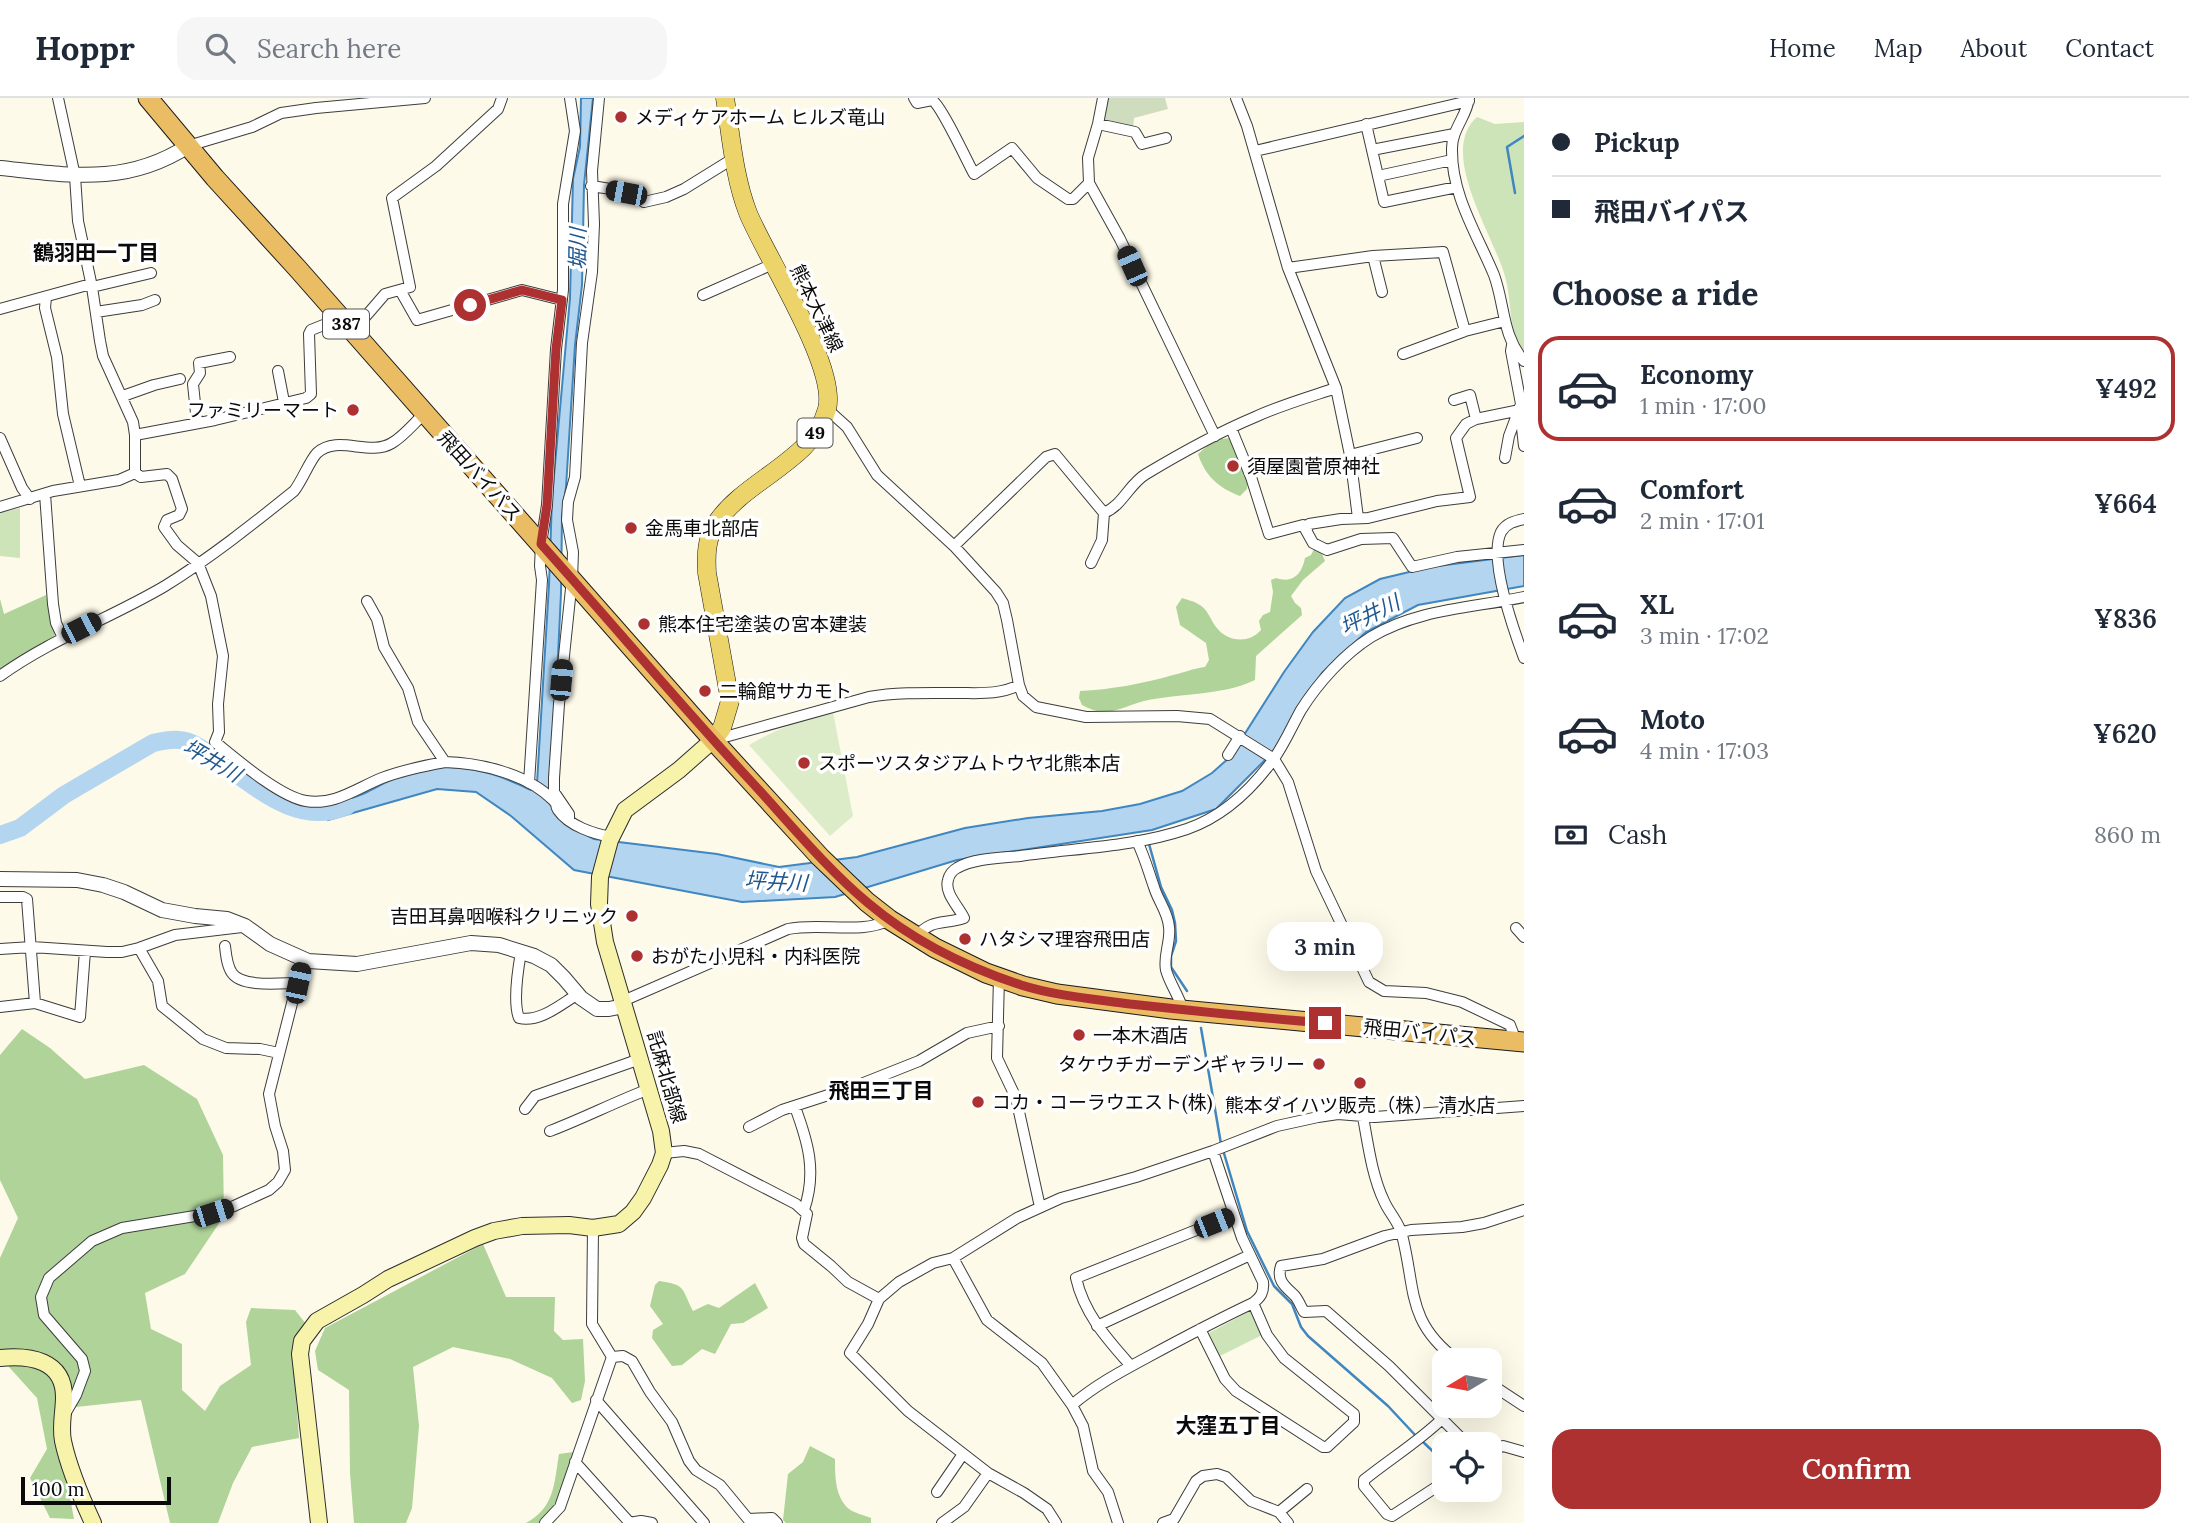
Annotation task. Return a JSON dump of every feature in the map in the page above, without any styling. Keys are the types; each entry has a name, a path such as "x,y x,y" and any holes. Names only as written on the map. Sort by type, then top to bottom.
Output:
{"highway":[{"name":"飛田バイパス","path":"148,98 713,740 823,860 890,920 934,948 999,977 1057,994 1183,1010 1520,1042"}],"main road":[{"name":"熊本大津線","path":"725,98 734,158 749,214 824,368 827,380 827,409"},
{"name":"49","path":"713,740 722,728 730,701 707,573 706,554 709,539 717,522 734,504 809,441 827,409"},
{"name":"託麻北部線","path":"319,1523 300,1354 302,1341 317,1321 388,1279 494,1231 538,1225 613,1226 626,1219 643,1198 664,1153 649,1089 605,942 600,916 600,877 611,839 625,810 679,770 713,740"},
{"path":"0,1358 17,1357 41,1361 60,1377 64,1395 61,1423 64,1446 73,1476 93,1523"}],"street":[{"path":"58,98 75,176 78,221 103,356 133,422 135,473"},
{"path":"0,168 75,176 122,172 151,166 188,146 252,127 281,113 425,98"},
{"path":"135,435 306,398 311,394 311,330 347,325 385,294 410,287 391,198 436,166 498,109 502,98"},
{"path":"531,784 542,580 540,566 562,300 563,204 575,131 570,98"},
{"path":"569,820 569,814 554,792 554,778 573,552 567,520 568,502 575,477 582,343 592,272 594,223 591,186 599,98"},
{"path":"914,98 917,103 932,100 939,104 948,127 974,174 1012,148 1037,178 1068,198 1073,199 1089,183"},
{"path":"1103,98 1088,158 1089,183 1120,239 1215,436"},
{"path":"1236,98 1255,151 1288,268 1336,387 1350,455 1358,518"},
{"path":"1255,151 1469,99"},
{"path":"1469,99 1454,134 1452,160 1457,187 1461,205 1494,276 1512,345 1524,361"},
{"path":"1098,124 1134,131 1142,145 1166,138"},
{"path":"1366,124 1384,202 1457,187"},
{"path":"1372,150 1454,134"},
{"path":"591,186 626,193 639,197 644,202 684,189 734,158"},
{"path":"1378,176 1452,160"},
{"path":"1288,268 1373,256 1443,252 1465,331"},
{"path":"1373,256 1382,292"},
{"path":"702,295 773,264"},
{"path":"0,309 91,285 151,273"},
{"path":"400,290 417,320 522,290 562,300"},
{"path":"46,297 45,309 57,357 63,414 80,486"},
{"path":"96,312 142,305 155,300"},
{"path":"1403,354 1465,331 1504,321"},
{"path":"1512,345 1524,446"},
{"path":"197,423 193,384 200,373 199,363 230,357"},
{"path":"278,371 284,402"},
{"path":"123,396 180,379"},
{"path":"1104,513 1120,503 1144,475 1215,436 1256,416 1336,387"},
{"path":"1454,400 1470,395 1476,419"},
{"path":"827,409 848,426 877,475 954,546 996,592 1003,603 1011,635 1018,685 1023,696 1036,707 1086,717 1177,716 1210,719 1271,757 1288,782 1316,872 1369,982 1384,991 1426,993 1462,1002 1510,1025 1520,1042"},
{"path":"1307,529 1309,524 1380,516 1437,501 1470,497 1456,438 1466,424 1476,419 1520,410"},
{"path":"1505,458 1512,424 1520,410"},
{"path":"0,676 64,638 163,587 198,563 294,491 316,454 326,448 342,445 371,447 392,443 424,414"},
{"path":"1231,428 1251,477 1269,534 1303,525 1313,543 1327,550 1362,539 1393,538 1412,567 1457,557 1499,558 1524,550"},
{"path":"0,438 22,488 30,499"},
{"path":"1350,455 1417,438"},
{"path":"954,546 1049,454 1055,454 1104,513 1102,540 1091,563"},
{"path":"0,507 80,486 119,480 135,473"},
{"path":"135,473 141,477 167,474 172,479 182,509 179,515 167,520 164,527 177,545 198,563 211,596 223,656 218,704 219,732 215,742 275,787 305,801 332,800 404,771 445,762 463,762 509,774 531,784 553,800 559,811 569,820 593,834 611,839"},
{"path":"45,494 53,604 56,624 64,638"},
{"path":"1524,519 1512,521 1502,531 1499,558 1505,597 1524,658"},
{"path":"916,937 924,927 931,924 964,918 947,886 951,873 957,868 991,859 1137,841 1199,825 1217,815 1239,798 1271,757 1304,706 1331,673 1370,638 1398,623 1425,615 1505,597 1524,597"},
{"path":"367,601 377,619 384,647 408,688 418,722 445,762"},
{"path":"713,740 869,697 887,694 985,693 1006,691 1018,685"},
{"path":"1228,755 1242,738"},
{"path":"1137,841 1147,861 1156,894 1168,917 1169,937 1165,961 1167,974 1180,996 1183,1010"},
{"path":"0,879 77,880 124,892 162,910 227,919 245,926 270,944 303,960 357,964 471,943 499,946 551,965 578,994 597,1009 609,1009 623,1004 788,929 816,926 869,927 890,920"},
{"path":"0,897 27,899 35,1003"},
{"path":"0,949 32,947 115,952 139,948 175,935 245,926"},
{"path":"225,946 232,973 238,979 249,982 298,983"},
{"path":"139,948 153,970 163,1006 203,1039 226,1048 260,1049 279,1053"},
{"path":"0,1007 35,1003 80,1017 85,951"},
{"path":"521,953 517,982 519,1018 529,1019 542,1015 578,994"},
{"path":"61,1423 85,1371 82,1359 44,1315 41,1297 49,1278 92,1241 122,1228 213,1213 258,1196 278,1182 285,1170 269,1094 303,960"},
{"path":"999,977 997,1058 1016,1098 1040,1207"},
{"path":"749,1126 782,1110 877,1079 919,1061 967,1033 999,1026"},
{"path":"525,1109 535,1096 640,1059"},
{"path":"550,1131 649,1089"},
{"path":"1056,1523 1047,1509 988,1473 908,1411 850,1353 868,1324 879,1299 915,1272 933,1263 953,1258 993,1232 1061,1198 1213,1152 1251,1135 1300,1120 1338,1114 1363,1117 1524,1106"},
{"path":"795,1107 811,1156 808,1200 804,1210"},
{"path":"1363,1117 1384,1202 1402,1233 1422,1322 1429,1334 1444,1348"},
{"path":"664,1153 684,1151 699,1154 796,1204 807,1214 802,1238 804,1244 848,1282 879,1299"},
{"path":"1213,1152 1250,1255 1271,1280 1297,1298 1304,1312 1326,1311 1389,1366 1455,1432"},
{"path":"1072,1405 1131,1366 1254,1303 1281,1266 1323,1259 1385,1236 1420,1229 1484,1223 1524,1210"},
{"path":"1131,1366 1097,1326 1080,1294 1076,1278 1234,1215"},
{"path":"593,1227 592,1324 612,1357"},
{"path":"1097,1326 1250,1255"},
{"path":"953,1258 987,1320 1042,1363 1072,1405 1083,1426 1093,1471 1108,1492 1118,1523"},
{"path":"1200,1329 1225,1379 1236,1391 1327,1447 1354,1422 1354,1413 1284,1358 1267,1335 1254,1303"},
{"path":"612,1357 623,1356 632,1361 672,1422 689,1461 696,1470 720,1485 748,1519 772,1518 777,1523"},
{"path":"545,1523 560,1507 612,1357"},
{"path":"1502,1392 1524,1406"},
{"path":"596,1400 704,1523"},
{"path":"1432,1490 1392,1516 1387,1514 1364,1486 1364,1480 1443,1419"},
{"path":"1502,1446 1524,1452"},
{"path":"937,1492 963,1454"},
{"path":"575,1462 630,1523 652,1523"},
{"path":"942,1523 964,1507 988,1473"},
{"path":"1171,1522 1196,1481 1203,1476 1217,1474 1226,1477 1251,1501 1279,1512 1288,1523"},
{"path":"1279,1512 1307,1489"}],"green space":[{"path":"1107,98 1165,98 1168,109 1134,118 1133,127 1112,125 1103,119"},
{"path":"1477,117 1495,124 1524,122 1524,353 1515,336 1506,280 1466,174 1463,152 1466,133"},
{"path":"1230,438 1248,477 1247,489 1240,496 1214,480 1198,454 1214,440"},
{"path":"20,508 20,558 0,556 0,513"},
{"path":"1314,549 1322,554 1325,561 1303,580 1291,596 1301,608 1302,615 1256,656 1255,680 1229,689 1158,698 1108,712 1082,705 1080,691 1139,683 1205,667 1209,660 1206,643 1180,625 1176,607 1182,598 1195,602 1207,611 1216,627 1226,636 1244,639 1256,635 1261,630 1259,621 1263,615 1270,612 1273,592 1271,580 1288,580 1296,576 1305,558 1311,555"},
{"path":"46,595 55,637 0,670 0,599 4,614"},
{"name":"スポーツスタジアムトウヤ北熊本店","path":"833,712 853,816 830,836 749,745 790,725"},
{"path":"22,1029 50,1048 85,1079 144,1065 197,1099 223,1155 224,1216 185,1274 145,1293 151,1329 182,1344 182,1390 205,1411 220,1386 251,1365 246,1322 251,1308 295,1310 306,1324 293,1356 299,1438 252,1447 233,1483 218,1523 170,1523 141,1400 76,1407 56,1423 74,1519 50,1518 30,1478 47,1449 37,1398 0,1357 0,1258 18,1218 0,1180 0,1055"},
{"path":"483,1244 506,1297 555,1297 554,1331 563,1340 583,1339 585,1381 581,1400 572,1403 552,1378 510,1359 453,1347 413,1367 419,1426 412,1508 406,1523 354,1523 350,1473 349,1390 318,1370 315,1351 325,1328"},
{"path":"659,1281 679,1286 693,1311 708,1304 719,1308 755,1283 768,1308 743,1323 731,1324 715,1354 702,1349 682,1365 672,1366 652,1338 653,1330 663,1324 650,1306 655,1285"},
{"path":"1250,1311 1262,1335 1220,1356 1209,1333"},
{"path":"810,1446 835,1459 841,1499 851,1510 871,1518 871,1523 786,1523 783,1520 788,1474 803,1462"},
{"path":"573,1452 558,1498 543,1523 526,1523 543,1510 552,1494 559,1454"}],"water":[{"name":"堀川","path":"581,98 593,98 584,185 582,285 562,517 551,804 588,836 594,839 717,854 779,867 857,857 965,828 1140,804 1182,791 1212,773 1230,757 1284,672 1313,632 1345,598 1380,579 1430,567 1524,555 1524,586 1418,605 1366,632 1322,673 1273,752 1216,809 1152,830 957,860 835,897 742,902 574,870 511,816 476,792 437,789 328,820 321,807 362,794 405,774 427,769 473,769 502,777 531,790 537,783 552,498 570,298 573,179 580,147"}],"waterway":[{"path":"1515,193 1507,147 1524,136"},
{"name":"坪井川","path":"0,835 20,828 64,795 153,743 169,740 194,744 262,792 294,808 311,812 347,806"},
{"path":"1149,844 1175,923 1176,941 1171,967 1187,991"},
{"path":"1201,1028 1221,1144"},
{"path":"1223,1150 1247,1231 1274,1286 1292,1304 1301,1327 1388,1406 1416,1436"},
{"path":"1421,1440 1432,1451"}],"place":[{"name":"メディケアホーム ヒルズ竜山","path":"621,117"},
{"name":"ファミリーマート","path":"353,410"},
{"name":"須屋園菅原神社","path":"1233,466"},
{"name":"金馬車北部店","path":"631,528"},
{"name":"熊本住宅塗装の宮本建装","path":"644,624"},
{"name":"二輪館サカモト","path":"705,691"},
{"name":"スポーツスタジアムトウヤ北熊本店","path":"804,763"},
{"name":"吉田耳鼻咽喉科クリニック","path":"632,916"},
{"name":"ハタシマ理容飛田店","path":"965,939"},
{"name":"おがた小児科・内科医院","path":"637,956"},
{"name":"一本木酒店","path":"1079,1035"},
{"name":"タケウチガーデンギャラリー","path":"1319,1064"},
{"name":"熊本ダイハツ販売（株） 清水店","path":"1360,1083"},
{"name":"コカ・コーラウエスト(株)","path":"978,1102"}],"district":[{"name":"鶴羽田一丁目","path":"96,253"},
{"name":"飛田三丁目","path":"881,1091"},
{"name":"大窪五丁目","path":"1228,1426"}],"route":[{"path":"470,305 522,290 562,300 556,349 547,505 541,544 713,740 820,857 867,902 934,948 1023,986 1057,994 1171,1009 1325,1023"}]}
